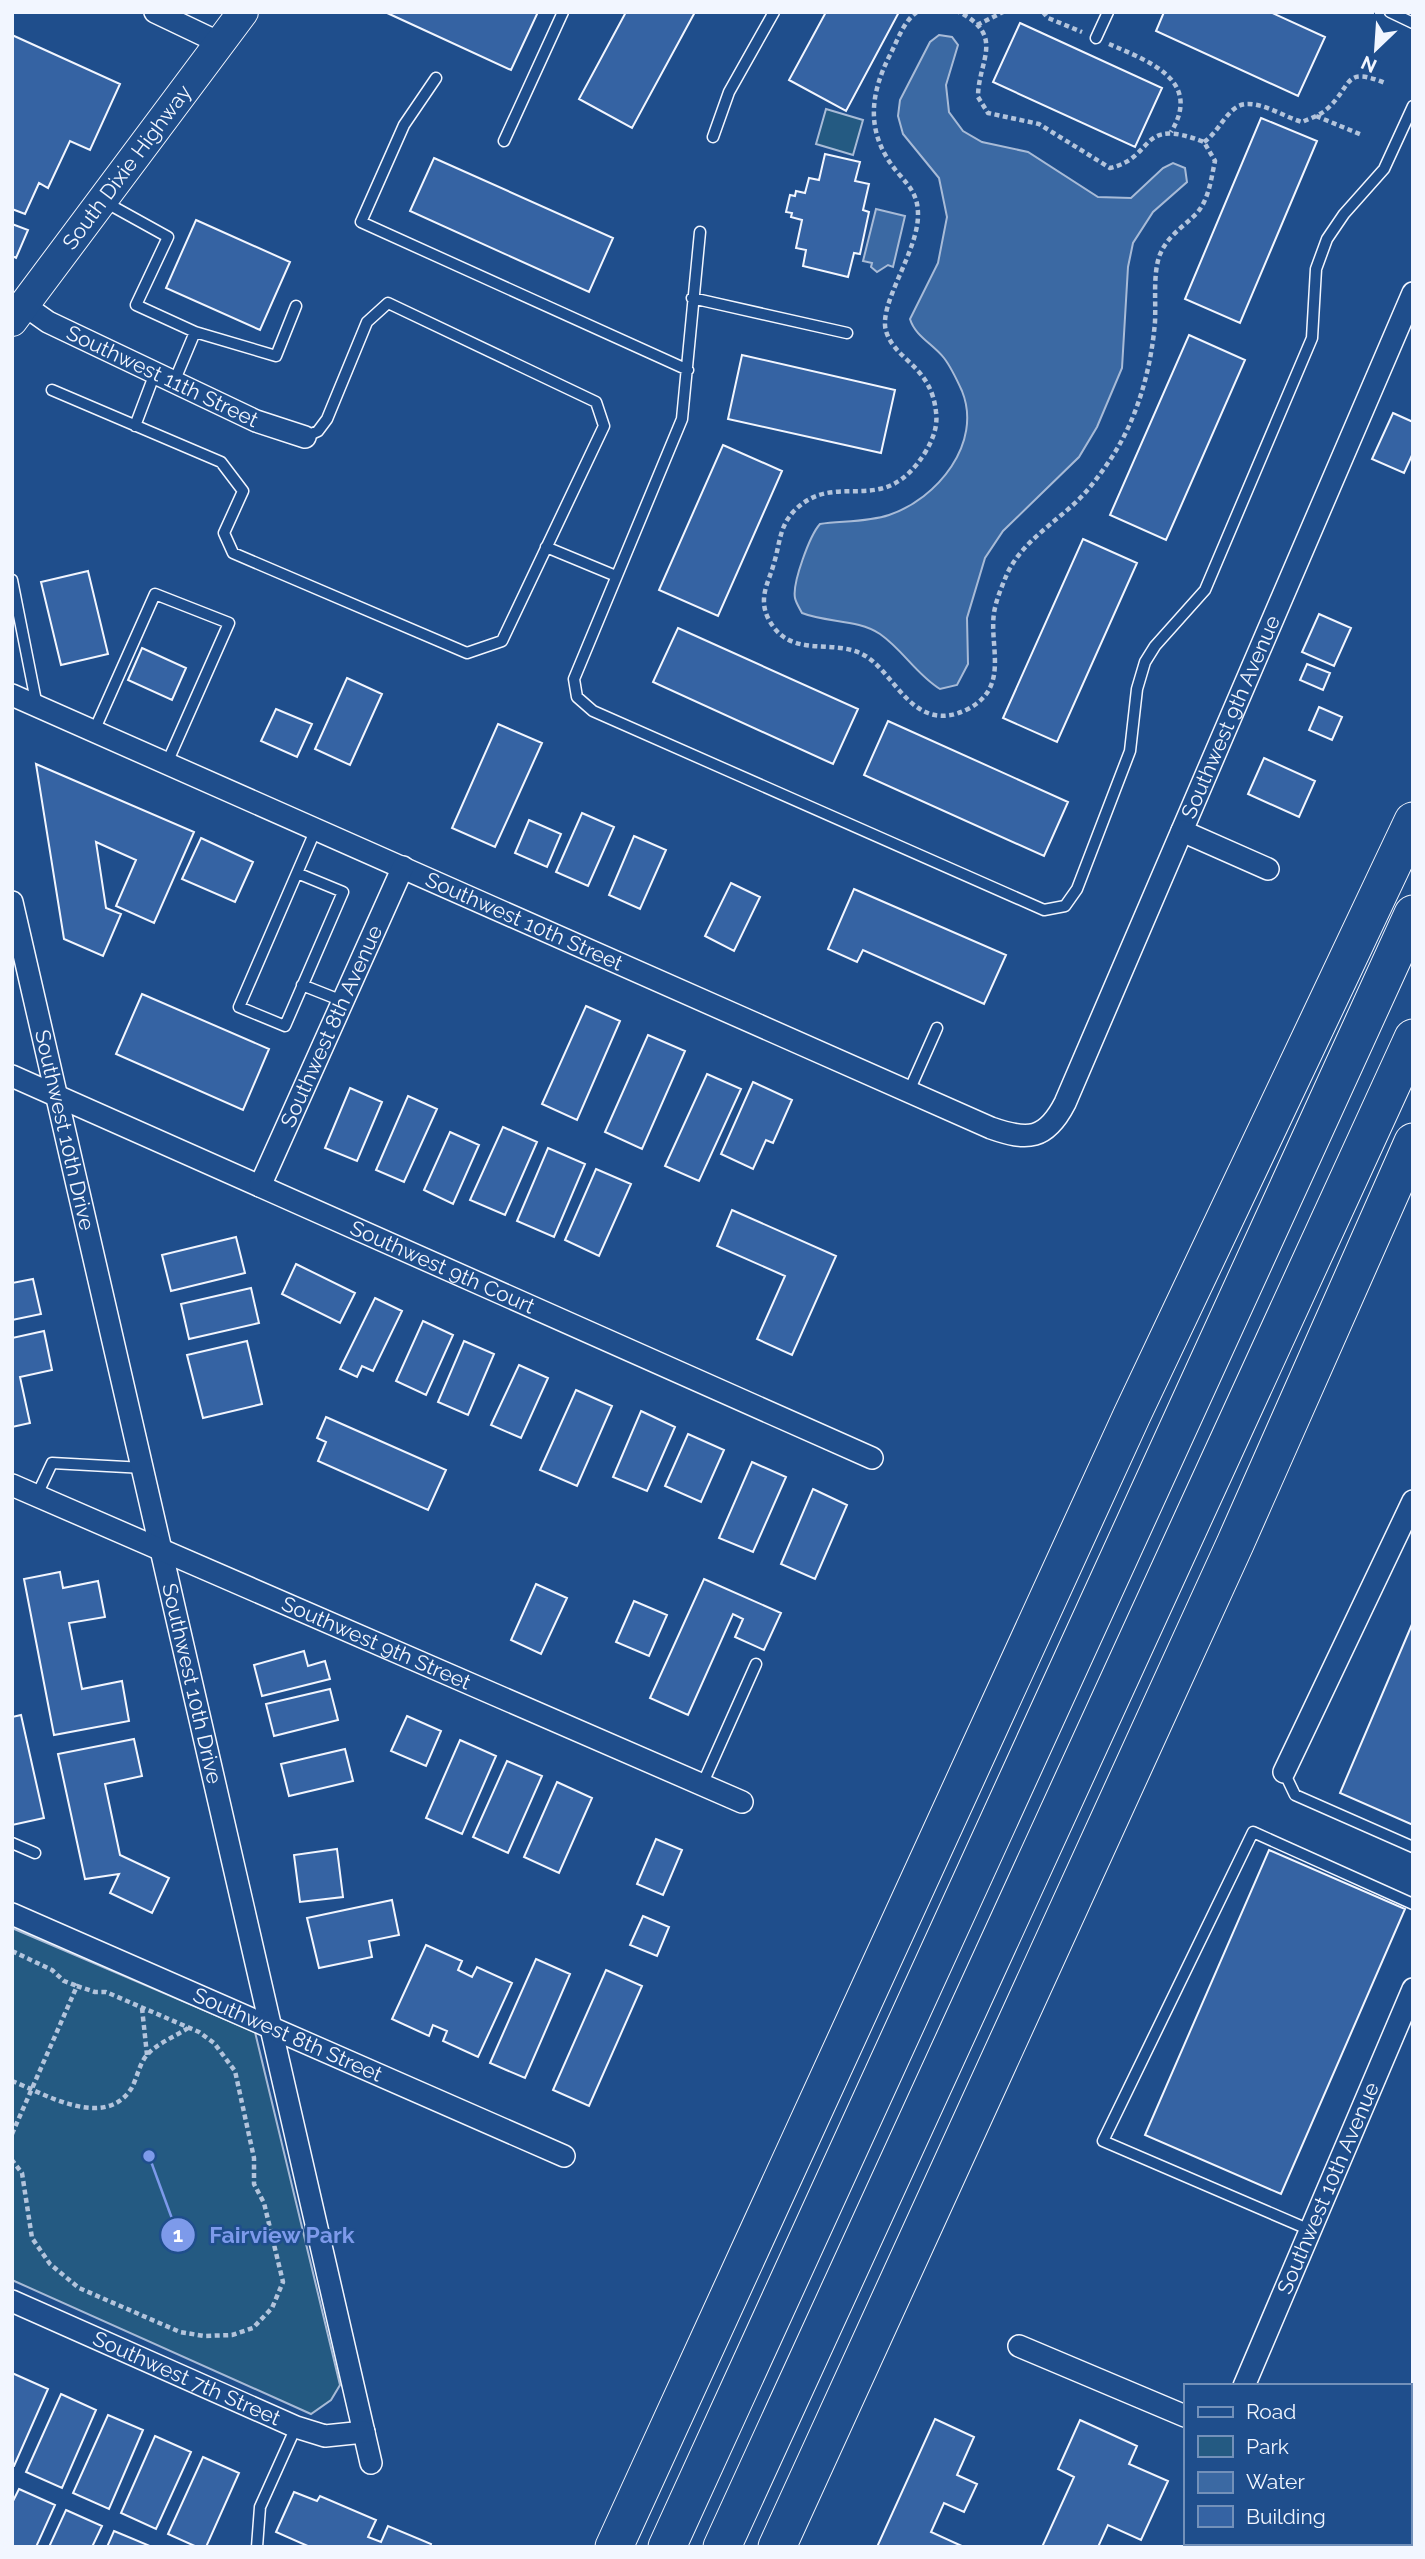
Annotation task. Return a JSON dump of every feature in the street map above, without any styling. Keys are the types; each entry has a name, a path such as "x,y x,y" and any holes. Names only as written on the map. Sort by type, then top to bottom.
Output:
{"highway":[{"path":"614,2547 1132,1415 1413,821"},
{"path":"667,2547 1413,915"},
{"path":"723,2547 1413,1038"},
{"path":"777,2547 1223,1570 1413,1142"},
{"path":"750,2364 834,2064"}],"main road":[{"name":"South Dixie Highway","path":"18,313 243,12"}],"street":[{"path":"155,12 220,43"},
{"name":"Southwest 9th Avenue","path":"1041,1134 1054,1123 1065,1103 1413,293"},
{"name":"Southwest 11th Street","path":"18,313 48,322 279,430 305,437"},
{"name":"Southwest 10th Street","path":"12,695 1002,1132 1021,1136 1041,1134"},
{"path":"1182,831 1268,869"},
{"name":"Southwest 8th Avenue","path":"261,1186 403,867"},
{"name":"Southwest 10th Drive","path":"12,902 371,2463"},
{"name":"Southwest 9th Court","path":"12,1076 872,1458"},
{"name":"Southwest 9th Street","path":"12,1485 742,1802"},
{"path":"1284,1772 1413,1501"},
{"name":"Southwest 8th Street","path":"12,1914 564,2155"},
{"name":"Southwest 10th Avenue","path":"1245,2384 1413,1989"},
{"name":"Southwest 7th Street","path":"12,2301 296,2427 325,2435 364,2432"},
{"path":"1019,2346 1184,2416"}],"lane":[{"path":"504,141 563,12"},
{"path":"713,137 729,92 774,12"},
{"path":"1096,38 1108,12"},
{"path":"1390,12 1413,23"},
{"path":"436,78 404,125 361,222 688,369"},
{"path":"700,232 682,419 574,679 577,697 593,711 1044,910 1065,906 1077,889 1130,751 1137,689 1145,662 1155,646 1205,590 1312,338 1316,269 1326,239 1384,169 1413,106"},
{"path":"102,201 168,237 136,305 195,332 276,356 296,306"},
{"path":"692,299 847,333"},
{"path":"52,390 222,462 243,491 224,533 233,553 467,653 502,641 604,426 596,402 388,303 367,321 327,419 318,431 305,437"},
{"path":"135,426 195,332"},
{"path":"547,547 615,576"},
{"path":"12,580 37,706"},
{"path":"94,731 155,594 229,623 167,763"},
{"path":"298,873 342,892 285,1026 239,1007 316,829"},
{"path":"302,985 345,1002"},
{"path":"909,1091 937,1028"},
{"path":"37,1496 52,1463 144,1468"},
{"path":"702,1785 756,1664"},
{"path":"1284,1772 1295,1795 1413,1847"},
{"path":"1310,2230 1103,2141 1253,1832 1413,1904"},
{"path":"12,1843 35,1853"},
{"path":"257,2547 260,2507 296,2427"}],"path":[{"path":"917,12 910,17 886,62 874,93 871,116 882,150 911,187 917,200 918,218 911,254 885,314 886,331 895,346 923,373 929,387 937,421 932,441 911,475 892,485 875,492 840,490 822,494 794,511 783,527 775,562 763,590 766,614 791,642 864,655 922,710 952,714 967,709 980,700 998,666 994,615 1014,560 1090,488 1125,435 1147,377 1160,255 1171,235 1198,212 1208,195 1214,161 1204,142 1171,132 1155,136 1132,159 1110,168 1039,124 988,113 978,97 979,78 988,55 984,34 977,25 959,12"},
{"path":"977,25 1003,12"},
{"path":"1042,12 1048,18 1151,64 1172,79 1180,92 1182,105 1171,132"},
{"path":"1204,142 1217,133 1234,108 1250,103 1302,122 1328,108 1348,79 1359,75 1385,83"},
{"path":"1316,116 1362,135"},
{"path":"12,1951 52,1970 64,1981 95,1992 106,1992 189,2028 214,2043 234,2071 254,2158 254,2184 264,2203 282,2282 272,2308 253,2328 232,2335 180,2332 79,2288 50,2264 32,2238 22,2173 12,2160"},
{"path":"12,2134 77,1986"},
{"path":"12,2081 70,2104 91,2108 115,2105 130,2091 147,2055 142,2007"},
{"path":"147,2055 189,2028"}],"green space":[{"path":"826,109 863,120 853,155 816,144"},
{"path":"12,1928 255,2032 340,2385 331,2400 311,2414 12,2280"}],"water":[{"path":"939,35 952,37 958,45 946,85 949,112 963,131 982,142 1028,152 1098,197 1131,198 1163,168 1173,163 1185,168 1187,182 1153,212 1133,243 1128,267 1122,368 1097,427 1079,457 1003,531 985,558 967,618 968,664 957,685 940,689 888,640 871,629 802,613 795,591 811,538 820,524 872,519 907,507 924,496 951,467 961,449 966,430 967,411 956,378 944,358 920,335 910,319 938,263 947,217 939,178 903,134 898,116 900,100 930,42"},
{"path":"876,209 905,216 893,267 888,265 877,272 871,267 872,263 863,261"}],"building":[{"path":"385,12 538,12 511,70"},
{"path":"626,12 695,12 632,128 579,99"},
{"path":"826,12 899,12 846,111 789,80"},
{"path":"1164,12 1270,12 1325,37 1298,96 1156,31"},
{"path":"1020,23 1162,88 1135,147 993,82"},
{"path":"12,35 120,84 90,150 70,141 48,188 39,183 25,214 12,209"},
{"path":"1261,118 1317,141 1240,323 1185,299"},
{"path":"825,154 860,162 855,181 869,184 863,210 869,212 860,254 854,253 848,277 803,266 806,250 796,248 802,220 791,217 792,213 786,212 790,195 795,196 796,191 805,193 809,178 819,180"},
{"path":"434,158 613,238 589,292 410,211"},
{"path":"196,220 290,262 260,330 166,288"},
{"path":"12,224 28,230 16,258 12,256"},
{"path":"1189,335 1245,360 1166,540 1110,515"},
{"path":"742,355 895,390 881,453 728,419"},
{"path":"1393,413 1413,422 1413,453 1404,473 1372,459"},
{"path":"723,445 782,471 718,616 659,590"},
{"path":"1083,539 1137,563 1057,742 1003,718"},
{"path":"88,571 108,654 61,665 41,582"},
{"path":"1319,614 1351,628 1334,666 1302,652"},
{"path":"678,628 858,709 833,764 653,682"},
{"path":"142,648 186,668 172,700 128,680"},
{"path":"1307,664 1330,673 1323,690 1300,680"},
{"path":"347,678 382,694 350,765 315,749"},
{"path":"1319,707 1342,717 1332,740 1309,730"},
{"path":"276,709 312,724 297,757 261,741"},
{"path":"888,721 1068,802 1044,856 864,775"},
{"path":"498,724 542,743 495,847 452,828"},
{"path":"1264,758 1315,781 1299,817 1248,794"},
{"path":"36,764 194,832 154,923 116,906 136,860 96,842 106,908 121,914 103,956 64,939"},
{"path":"582,813 614,827 588,886 556,872"},
{"path":"529,820 561,834 547,867 515,853"},
{"path":"634,836 666,850 640,909 609,895"},
{"path":"201,838 253,862 235,902 182,879"},
{"path":"731,883 760,897 734,951 705,936"},
{"path":"854,889 1006,955 984,1004 863,950 857,962 828,949"},
{"path":"142,994 269,1049 243,1110 116,1054"},
{"path":"586,1006 620,1021 577,1120 542,1104"},
{"path":"648,1035 685,1051 642,1149 605,1132"},
{"path":"707,1074 741,1089 699,1181 665,1166"},
{"path":"753,1082 792,1100 773,1143 766,1140 753,1169 721,1154"},
{"path":"350,1088 382,1102 357,1161 325,1148"},
{"path":"408,1096 437,1109 404,1182 376,1170"},
{"path":"503,1127 537,1142 505,1215 470,1200"},
{"path":"450,1132 479,1145 453,1204 424,1190"},
{"path":"548,1148 585,1164 554,1237 517,1221"},
{"path":"596,1169 631,1184 599,1256 565,1240"},
{"path":"732,1210 836,1256 792,1355 757,1339 785,1276 717,1246"},
{"path":"236,1237 245,1273 171,1291 162,1255"},
{"path":"296,1264 355,1293 340,1323 282,1294"},
{"path":"33,1279 41,1314 12,1320 12,1283"},
{"path":"251,1288 259,1323 189,1339 181,1304"},
{"path":"375,1298 402,1311 373,1371 362,1366 357,1377 340,1369"},
{"path":"423,1321 453,1335 426,1395 396,1381"},
{"path":"44,1331 52,1370 20,1377 30,1423 12,1427 12,1338"},
{"path":"247,1341 262,1404 203,1418 187,1355"},
{"path":"464,1341 494,1354 468,1415 438,1402"},
{"path":"519,1365 548,1378 521,1438 491,1425"},
{"path":"576,1390 612,1406 577,1486 540,1470"},
{"path":"641,1411 675,1427 647,1491 613,1477"},
{"path":"326,1417 446,1470 428,1510 318,1461 326,1442 317,1438"},
{"path":"688,1434 724,1450 701,1502 665,1486"},
{"path":"752,1462 786,1477 753,1552 719,1538"},
{"path":"813,1489 847,1505 815,1579 781,1564"},
{"path":"60,1572 63,1588 98,1581 105,1617 69,1623 82,1689 122,1681 129,1721 54,1735 24,1579"},
{"path":"704,1579 781,1613 764,1650 735,1637 743,1619 733,1614 688,1715 650,1698"},
{"path":"536,1584 567,1598 541,1654 511,1640"},
{"path":"634,1601 667,1615 649,1656 616,1642"},
{"path":"1413,1622 1413,1825 1340,1793"},
{"path":"304,1651 308,1666 325,1661 330,1679 262,1696 254,1665"},
{"path":"330,1689 338,1720 274,1736 266,1704"},
{"path":"21,1715 44,1818 12,1825 12,1717"},
{"path":"407,1716 441,1731 426,1766 391,1751"},
{"path":"134,1739 142,1776 105,1784 120,1855 169,1878 152,1913 110,1893 119,1874 85,1879 58,1754"},
{"path":"460,1740 496,1756 462,1834 426,1818"},
{"path":"345,1749 353,1781 289,1796 281,1764"},
{"path":"507,1761 542,1776 508,1853 473,1837"},
{"path":"557,1782 592,1798 559,1873 524,1857"},
{"path":"656,1839 682,1850 663,1895 637,1884"},
{"path":"337,1849 343,1897 300,1902 294,1855"},
{"path":"1269,1850 1405,1909 1281,2194 1145,2135"},
{"path":"392,1900 399,1935 369,1941 372,1957 319,1968 307,1918"},
{"path":"643,1916 669,1927 657,1956 630,1945"},
{"path":"426,1945 462,1961 458,1970 472,1977 477,1967 512,1983 478,2057 443,2041 447,2031 433,2025 429,2036 392,2019"},
{"path":"536,1959 570,1974 525,2078 490,2063"},
{"path":"606,1970 642,1986 589,2106 553,2090"},
{"path":"12,2373 48,2389 14,2466 12,2466"},
{"path":"61,2394 96,2410 62,2488 26,2472"},
{"path":"108,2415 143,2430 109,2509 73,2493"},
{"path":"935,2419 974,2437 957,2475 977,2484 964,2512 944,2503 931,2532 964,2547 877,2547"},
{"path":"1080,2420 1137,2446 1129,2464 1168,2481 1141,2540 1108,2525 1098,2547 1042,2547 1074,2477 1058,2469"},
{"path":"155,2436 191,2452 156,2529 121,2513"},
{"path":"203,2457 239,2473 206,2547 197,2547 168,2534"},
{"path":"19,2489 55,2505 36,2547 12,2547 12,2503"},
{"path":"294,2492 317,2501 320,2496 376,2520 368,2537 381,2542 388,2526 431,2544 430,2547 310,2547 276,2532"},
{"path":"66,2510 102,2526 92,2547 49,2547"},
{"path":"114,2531 150,2546 107,2547"}],"place":[{"name":"Fairview Park","path":"149,2156"}]}
